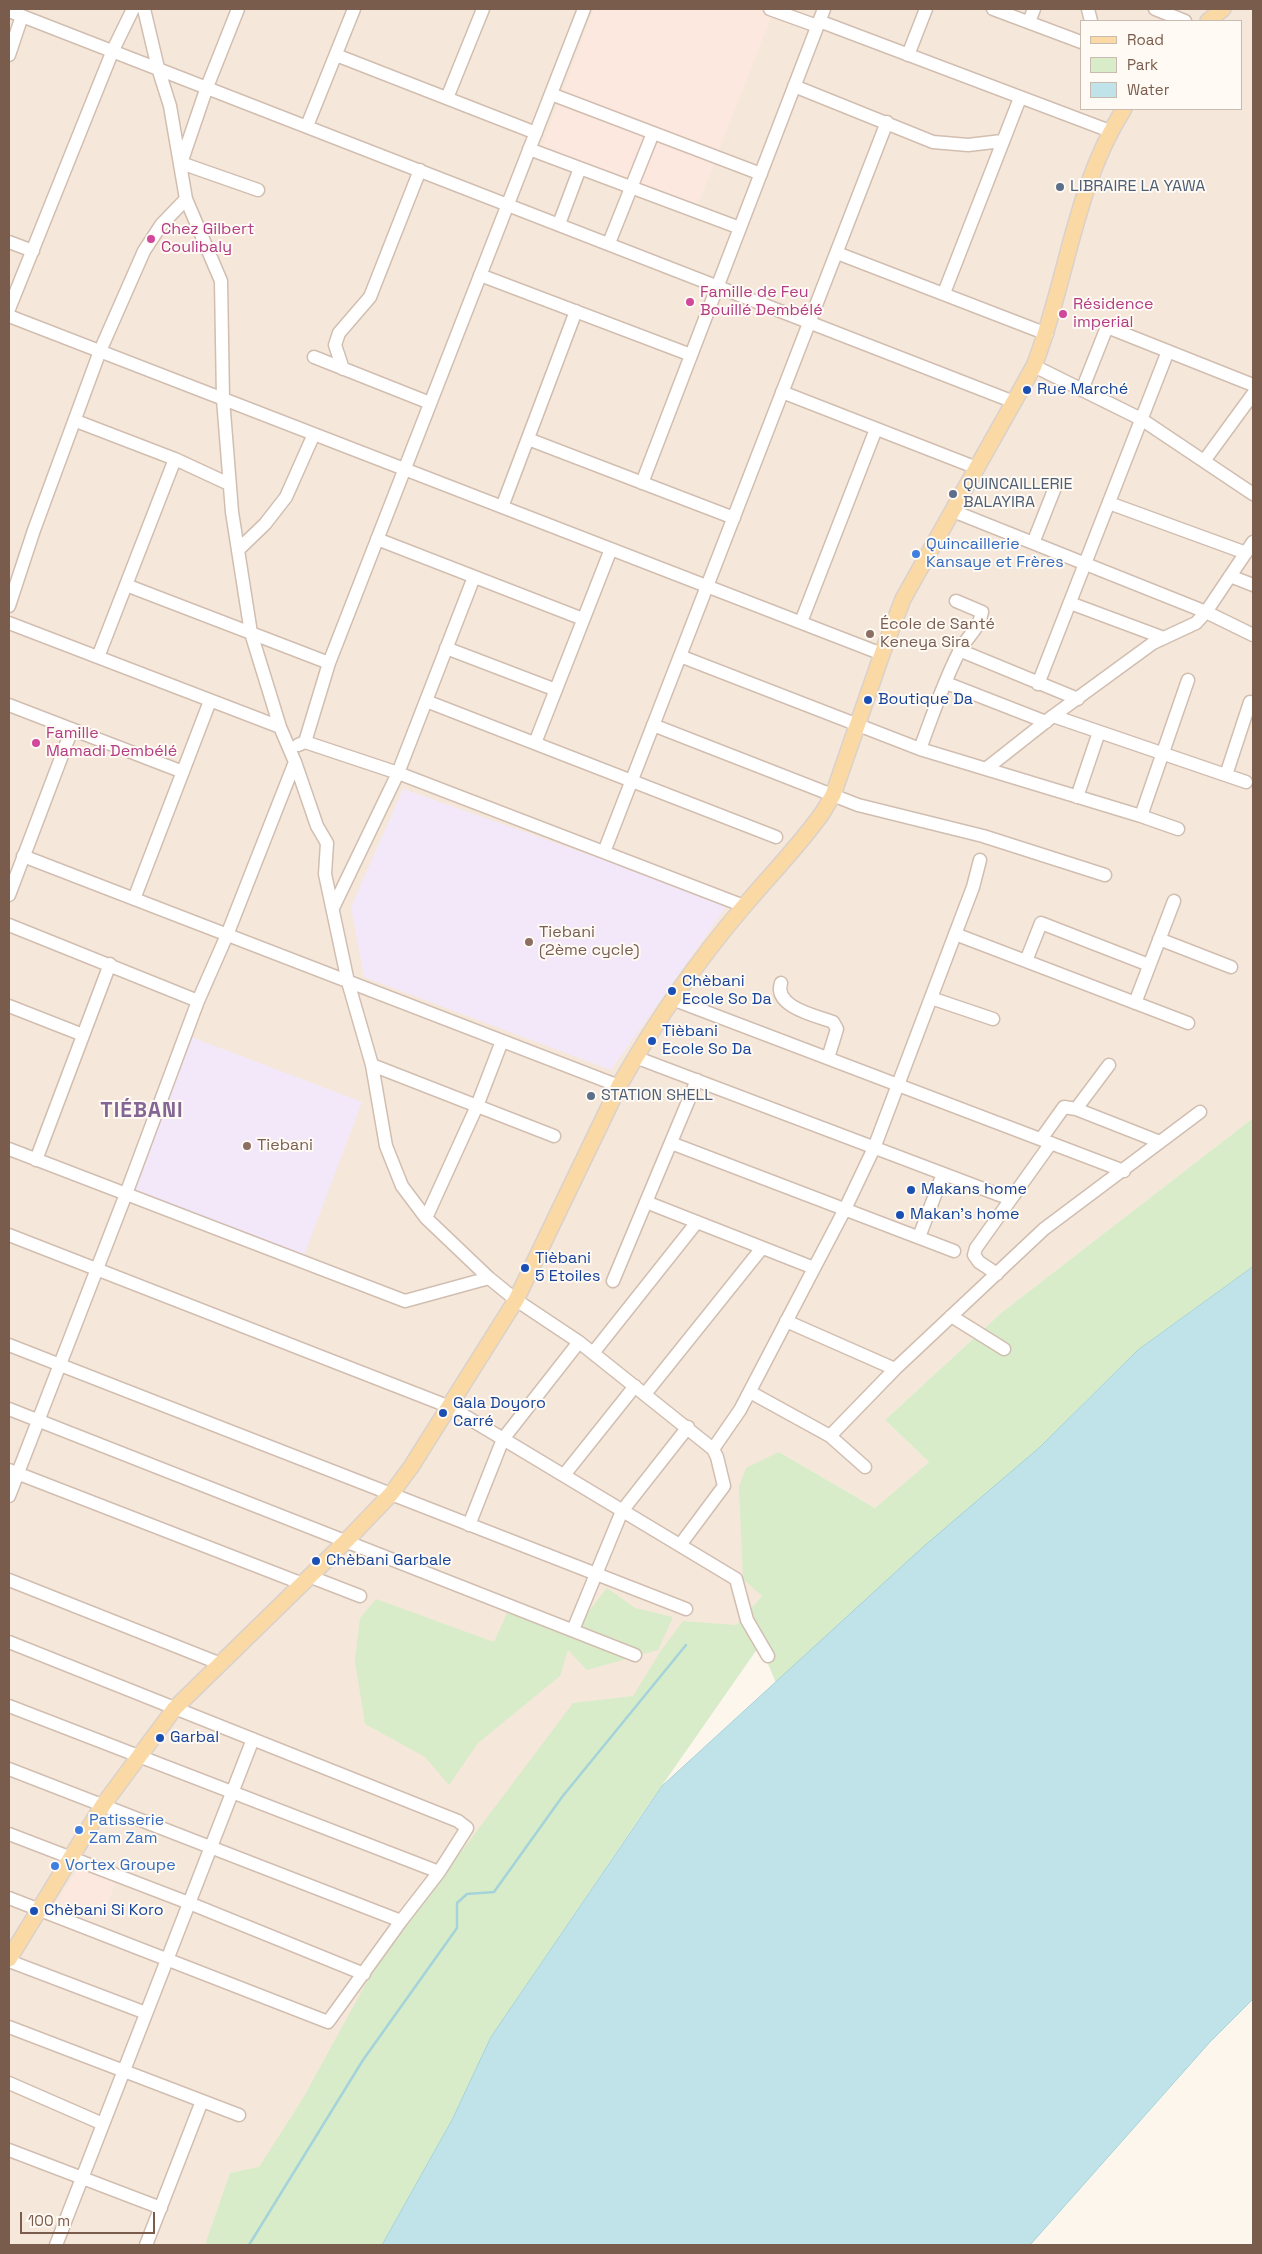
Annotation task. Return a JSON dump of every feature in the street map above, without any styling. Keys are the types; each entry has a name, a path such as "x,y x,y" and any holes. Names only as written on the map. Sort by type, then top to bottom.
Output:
{"main road":[{"path":"1209,20 1223,9"},
{"path":"9,1960 103,1805 175,1708 307,1580 391,1494 450,1407 516,1300 619,1086 635,1057 672,999 744,906 812,828 833,795 856,724 903,599 1034,366 1047,334 1072,235 1090,179 1110,131 1123,110"}],"street":[{"path":"9,309 113,50 133,9"},
{"path":"144,9 158,68 170,106 186,198 221,281 223,399 230,484 251,633 280,728 295,762 317,826 327,843 325,874 348,982 372,1065 386,1146 402,1186 426,1218 489,1278 516,1300 579,1342 713,1449 717,1457 724,1486 680,1545"},
{"path":"181,163 206,87 238,9"},
{"path":"307,126 354,9"},
{"path":"448,98 483,9"},
{"path":"305,742 328,663 584,9"},
{"path":"770,9 908,55 1110,131"},
{"path":"642,483 824,9"},
{"path":"908,55 926,9"},
{"path":"993,9 1080,42"},
{"path":"1029,22 1034,9"},
{"path":"1155,9 1182,20"},
{"path":"9,11 718,285 1014,402"},
{"path":"9,54 22,16"},
{"path":"336,55 536,133"},
{"path":"794,86 933,142 968,145 1002,141"},
{"path":"551,94 761,174"},
{"path":"944,293 1020,98"},
{"path":"604,852 887,122"},
{"path":"609,243 653,133"},
{"path":"529,149 740,228"},
{"path":"181,163 258,190"},
{"path":"559,224 580,168"},
{"path":"343,369 335,345 339,333 370,297 420,170"},
{"path":"9,606 34,530 76,421 100,351 144,251 162,225 186,198"},
{"path":"9,242 33,251"},
{"path":"836,253 1047,334"},
{"path":"480,275 691,355"},
{"path":"502,507 576,312"},
{"path":"9,316 882,654"},
{"path":"1082,390 1108,326 1253,385"},
{"path":"1038,684 1168,351"},
{"path":"314,357 430,403"},
{"path":"1034,366 1141,419 1253,494"},
{"path":"782,392 977,468"},
{"path":"1204,461 1249,408 1253,394"},
{"path":"76,421 230,484"},
{"path":"800,622 876,429"},
{"path":"238,550 266,524 286,497 314,434"},
{"path":"528,439 734,518"},
{"path":"98,657 175,460"},
{"path":"1033,543 1056,485"},
{"path":"1109,502 1246,553"},
{"path":"952,511 1206,612 1253,635"},
{"path":"377,539 583,619"},
{"path":"987,768 1153,643 1196,623 1206,612 1253,542"},
{"path":"535,743 611,549"},
{"path":"1230,576 1253,585"},
{"path":"333,908 398,773 474,577"},
{"path":"126,585 328,663"},
{"path":"920,749 960,650 978,628 982,612 956,601"},
{"path":"1070,603 1164,638"},
{"path":"9,623 280,728"},
{"path":"446,648 556,690"},
{"path":"960,650 1078,699"},
{"path":"680,656 920,749 987,768 1178,829"},
{"path":"1141,816 1188,680"},
{"path":"946,683 1050,719 1099,732 1246,782"},
{"path":"134,899 210,701"},
{"path":"426,701 776,837"},
{"path":"1226,775 1250,702"},
{"path":"9,705 183,772"},
{"path":"653,725 833,795 908,819 992,839 1105,875"},
{"path":"9,895 72,729"},
{"path":"1077,796 1099,732"},
{"path":"288,747 305,742 398,773 744,906"},
{"path":"9,1496 13,1472 38,1420 60,1365 198,1001 227,935 295,762"},
{"path":"24,856 619,1086"},
{"path":"713,1449 750,1392 845,1209 874,1148 973,887 980,860"},
{"path":"1135,1003 1174,901"},
{"path":"1026,961 1041,923 1150,965"},
{"path":"9,924 198,1001"},
{"path":"955,934 1188,1023"},
{"path":"1159,939 1231,967"},
{"path":"36,1160 110,964"},
{"path":"781,983 780,991 787,1004 833,1022 837,1029 828,1058"},
{"path":"931,998 993,1019"},
{"path":"672,999 1124,1171"},
{"path":"9,1006 83,1035"},
{"path":"426,1218 477,1106 502,1041"},
{"path":"635,1057 1010,1199"},
{"path":"372,1065 554,1136"},
{"path":"1076,1109 1109,1065"},
{"path":"613,1281 697,1080"},
{"path":"997,1274 979,1262 974,1256 976,1248 1010,1199 1046,1141 1064,1107 1076,1109 1160,1142"},
{"path":"830,1436 895,1369 1044,1229 1124,1171 1200,1112"},
{"path":"671,1143 954,1251"},
{"path":"9,1149 405,1301 489,1278"},
{"path":"919,1237 943,1174"},
{"path":"646,1202 814,1268"},
{"path":"593,1353 697,1222"},
{"path":"9,1235 450,1407 736,1578 747,1620 768,1656"},
{"path":"645,1394 762,1248"},
{"path":"952,1316 1004,1350"},
{"path":"786,1321 895,1369"},
{"path":"469,1524 503,1439 579,1342"},
{"path":"9,1345 686,1609"},
{"path":"564,1475 635,1386"},
{"path":"750,1392 830,1436 865,1467"},
{"path":"9,1409 635,1655"},
{"path":"573,1630 622,1511 688,1428"},
{"path":"13,1472 307,1580 360,1596"},
{"path":"9,1580 221,1664"},
{"path":"9,1642 458,1820 467,1828 439,1872 328,2022 9,1898"},
{"path":"9,1706 439,1872"},
{"path":"56,2245 253,1739"},
{"path":"9,1768 401,1921"},
{"path":"9,1834 189,1903 364,1974"},
{"path":"9,1960 146,2013"},
{"path":"9,2027 238,2115"},
{"path":"9,2083 103,2124"},
{"path":"146,2245 202,2100"},
{"path":"9,2150 161,2208"}],"shaded area":[{"path":"9,9 1253,9 1253,1118 1001,1313 885,1420 929,1462 875,1508 779,1452 762,1596 736,1625 302,2245 9,2245"},
{"path":"594,9 774,9 696,209 541,149"},
{"name":"Tiebani (2ème cycle)","path":"403,789 728,904 611,1070 364,977 351,907"},
{"name":"Tiebani","path":"191,1037 362,1102 304,1255 132,1190"},
{"path":"79,1867 116,1881 102,1918 57,1902"}],"green space":[{"path":"1253,1118 1253,1267 1138,1350 1040,1447 776,1683 760,1645 640,1817 491,2037 452,2120 382,2245 205,2245 230,2173 259,2167 302,2100 376,1965 573,1703 633,1696 660,1652 683,1621 736,1625 762,1596 743,1579 739,1487 746,1468 779,1452 875,1508 929,1462 885,1420 1001,1313"},
{"path":"607,1588 635,1608 673,1617 658,1650 587,1670 568,1650 560,1676 478,1743 449,1785 425,1757 365,1724 355,1661 360,1618 376,1599 494,1642 508,1611 579,1624"}],"water":[{"path":"1253,1267 1253,1999 1209,2043 1030,2245 382,2245 452,2120 491,2037 662,1786 923,1547 1040,1447 1138,1350"}],"waterway":[{"path":"249,2245 363,2060 457,1928 457,1903 467,1894 494,1892 562,1797 686,1645"}],"place":[{"name":"LIBRAIRE LA YAWA","path":"1060,187"},
{"name":"Chez Gilbert Coulibaly","path":"151,239"},
{"name":"Famille de Feu Bouillé Dembélé","path":"690,302"},
{"name":"Résidence imperial","path":"1063,314"},
{"name":"Rue Marché","path":"1027,390"},
{"name":"QUINCAILLERIE BALAYIRA","path":"953,494"},
{"name":"Quincaillerie Kansaye et Frères","path":"916,554"},
{"name":"École de Santé Keneya Sira","path":"870,634"},
{"name":"Boutique Da","path":"868,700"},
{"name":"Famille Mamadi Dembélé","path":"36,743"},
{"name":"Tiebani (2ème cycle)","path":"529,942"},
{"name":"Chèbani Ecole So Da","path":"672,991"},
{"name":"Tièbani Ecole So Da","path":"652,1041"},
{"name":"STATION SHELL","path":"591,1096"},
{"name":"Tiebani","path":"247,1146"},
{"name":"Makans home","path":"911,1190"},
{"name":"Makan's home","path":"900,1215"},
{"name":"Tièbani 5 Etoiles","path":"525,1268"},
{"name":"Gala Doyoro Carré","path":"443,1413"},
{"name":"Chèbani Garbale","path":"316,1561"},
{"name":"Garbal","path":"160,1738"},
{"name":"Patisserie Zam Zam","path":"79,1830"},
{"name":"Vortex Groupe","path":"55,1866"},
{"name":"Chèbani Si Koro","path":"34,1911"}],"district":[{"name":"TIÉBANI","path":"142,1111"}]}
